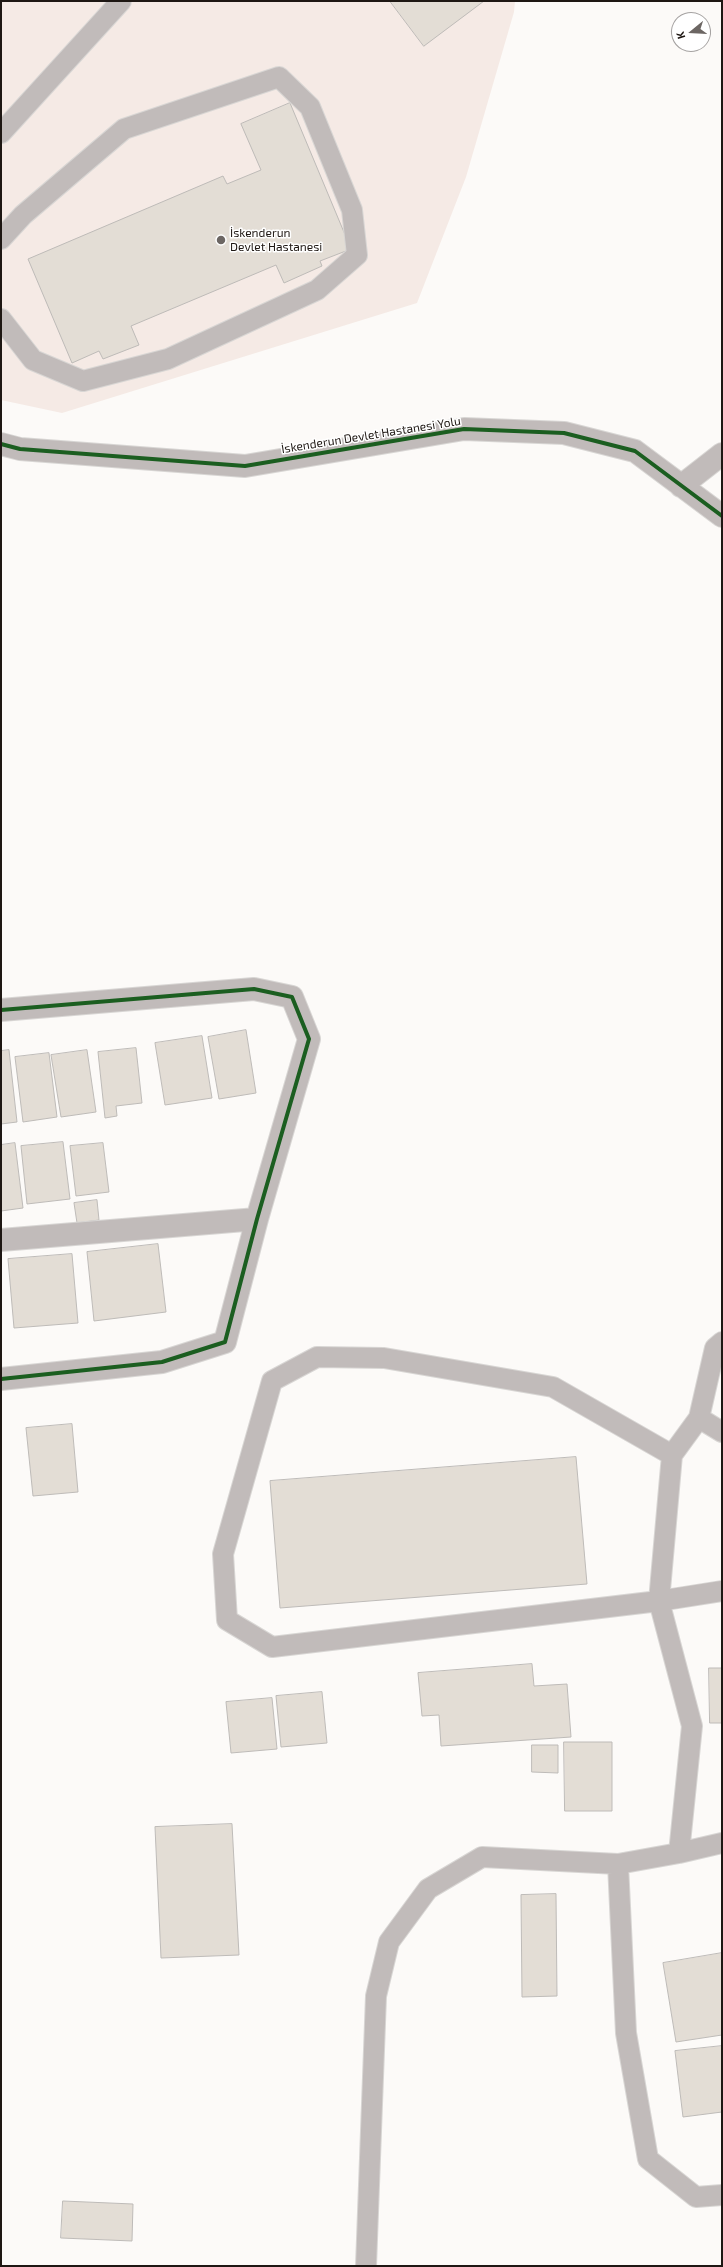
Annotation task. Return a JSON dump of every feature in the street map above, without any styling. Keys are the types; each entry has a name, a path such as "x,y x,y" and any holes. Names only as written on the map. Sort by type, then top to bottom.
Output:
{"street":[{"name":"İskenderun Devlet Hastanesi Yolu","path":"1,444 20,449 245,466 464,429 564,433 635,452 722,516"},
{"path":"682,486 722,454"},
{"path":"1,1010 254,989 292,998 309,1039 257,1219 225,1342 162,1362 1,1378"},
{"path":"1,1240 257,1219"}],"lane":[{"path":"1,132 121,1"},
{"path":"1,239 24,215 124,129 279,76 310,107 352,210 358,255 317,290 168,359 83,381 34,360 1,319"},
{"path":"679,1854 692,1726 659,1601 672,1455 699,1418 715,1348 722,1342"},
{"path":"672,1455 553,1387 384,1358 317,1357 272,1381 223,1554 227,1620 272,1647 659,1601 722,1591"},
{"path":"699,1418 722,1432"},
{"path":"366,2266 376,1996 389,1942 428,1889 482,1856 618,1864 679,1854 722,1843"},
{"path":"618,1864 626,2033 648,2159 696,2197 722,2195"}],"shaded area":[{"name":"İskenderun Devlet Hastanesi","path":"1,1 515,1 514,12 466,177 417,303 62,413 1,400"}],"building":[{"path":"390,1 484,1 424,46"},
{"path":"290,103 351,249 320,261 322,266 284,283 276,265 131,326 139,345 103,359 99,351 72,363 28,259 223,176 227,184 261,170 241,124"},
{"path":"246,1030 256,1093 219,1099 208,1037"},
{"path":"202,1036 212,1098 165,1105 155,1043"},
{"path":"136,1048 142,1103 116,1106 117,1116 105,1118 98,1052"},
{"path":"9,1050 17,1122 1,1124 1,1051"},
{"path":"87,1050 96,1112 61,1117 51,1055"},
{"path":"49,1053 57,1117 23,1122 15,1057"},
{"path":"63,1142 70,1199 27,1204 21,1146"},
{"path":"15,1143 23,1208 1,1211 1,1145"},
{"path":"103,1143 109,1192 76,1196 70,1146"},
{"path":"97,1200 99,1220 77,1223 74,1203"},
{"path":"158,1244 166,1312 94,1321 87,1252"},
{"path":"72,1254 78,1323 14,1328 8,1259"},
{"path":"72,1424 78,1492 33,1496 26,1428"},
{"path":"576,1457 587,1584 280,1608 270,1481"},
{"path":"532,1664 534,1686 567,1684 571,1737 441,1746 439,1715 422,1716 418,1673"},
{"path":"709,1668 722,1668 722,1723 710,1723"},
{"path":"322,1692 327,1743 281,1747 276,1696"},
{"path":"272,1698 277,1749 231,1753 226,1702"},
{"path":"564,1742 612,1742 612,1811 565,1811"},
{"path":"532,1745 558,1745 558,1773 532,1772"},
{"path":"232,1824 239,1955 161,1958 155,1827"},
{"path":"556,1894 557,1996 522,1997 521,1895"},
{"path":"722,1953 722,2035 676,2042 663,1963"},
{"path":"722,2046 722,2112 683,2117 675,2051"},
{"path":"63,2201 133,2204 132,2241 61,2238"}],"cycle path":[{"path":"1,444 20,449 245,466 464,429 564,433 635,451 722,516"},
{"path":"1,1010 254,989 292,997 309,1039 257,1219 225,1342 162,1362 1,1379"}],"place":[{"name":"İskenderun Devlet Hastanesi","path":"221,240"}]}
